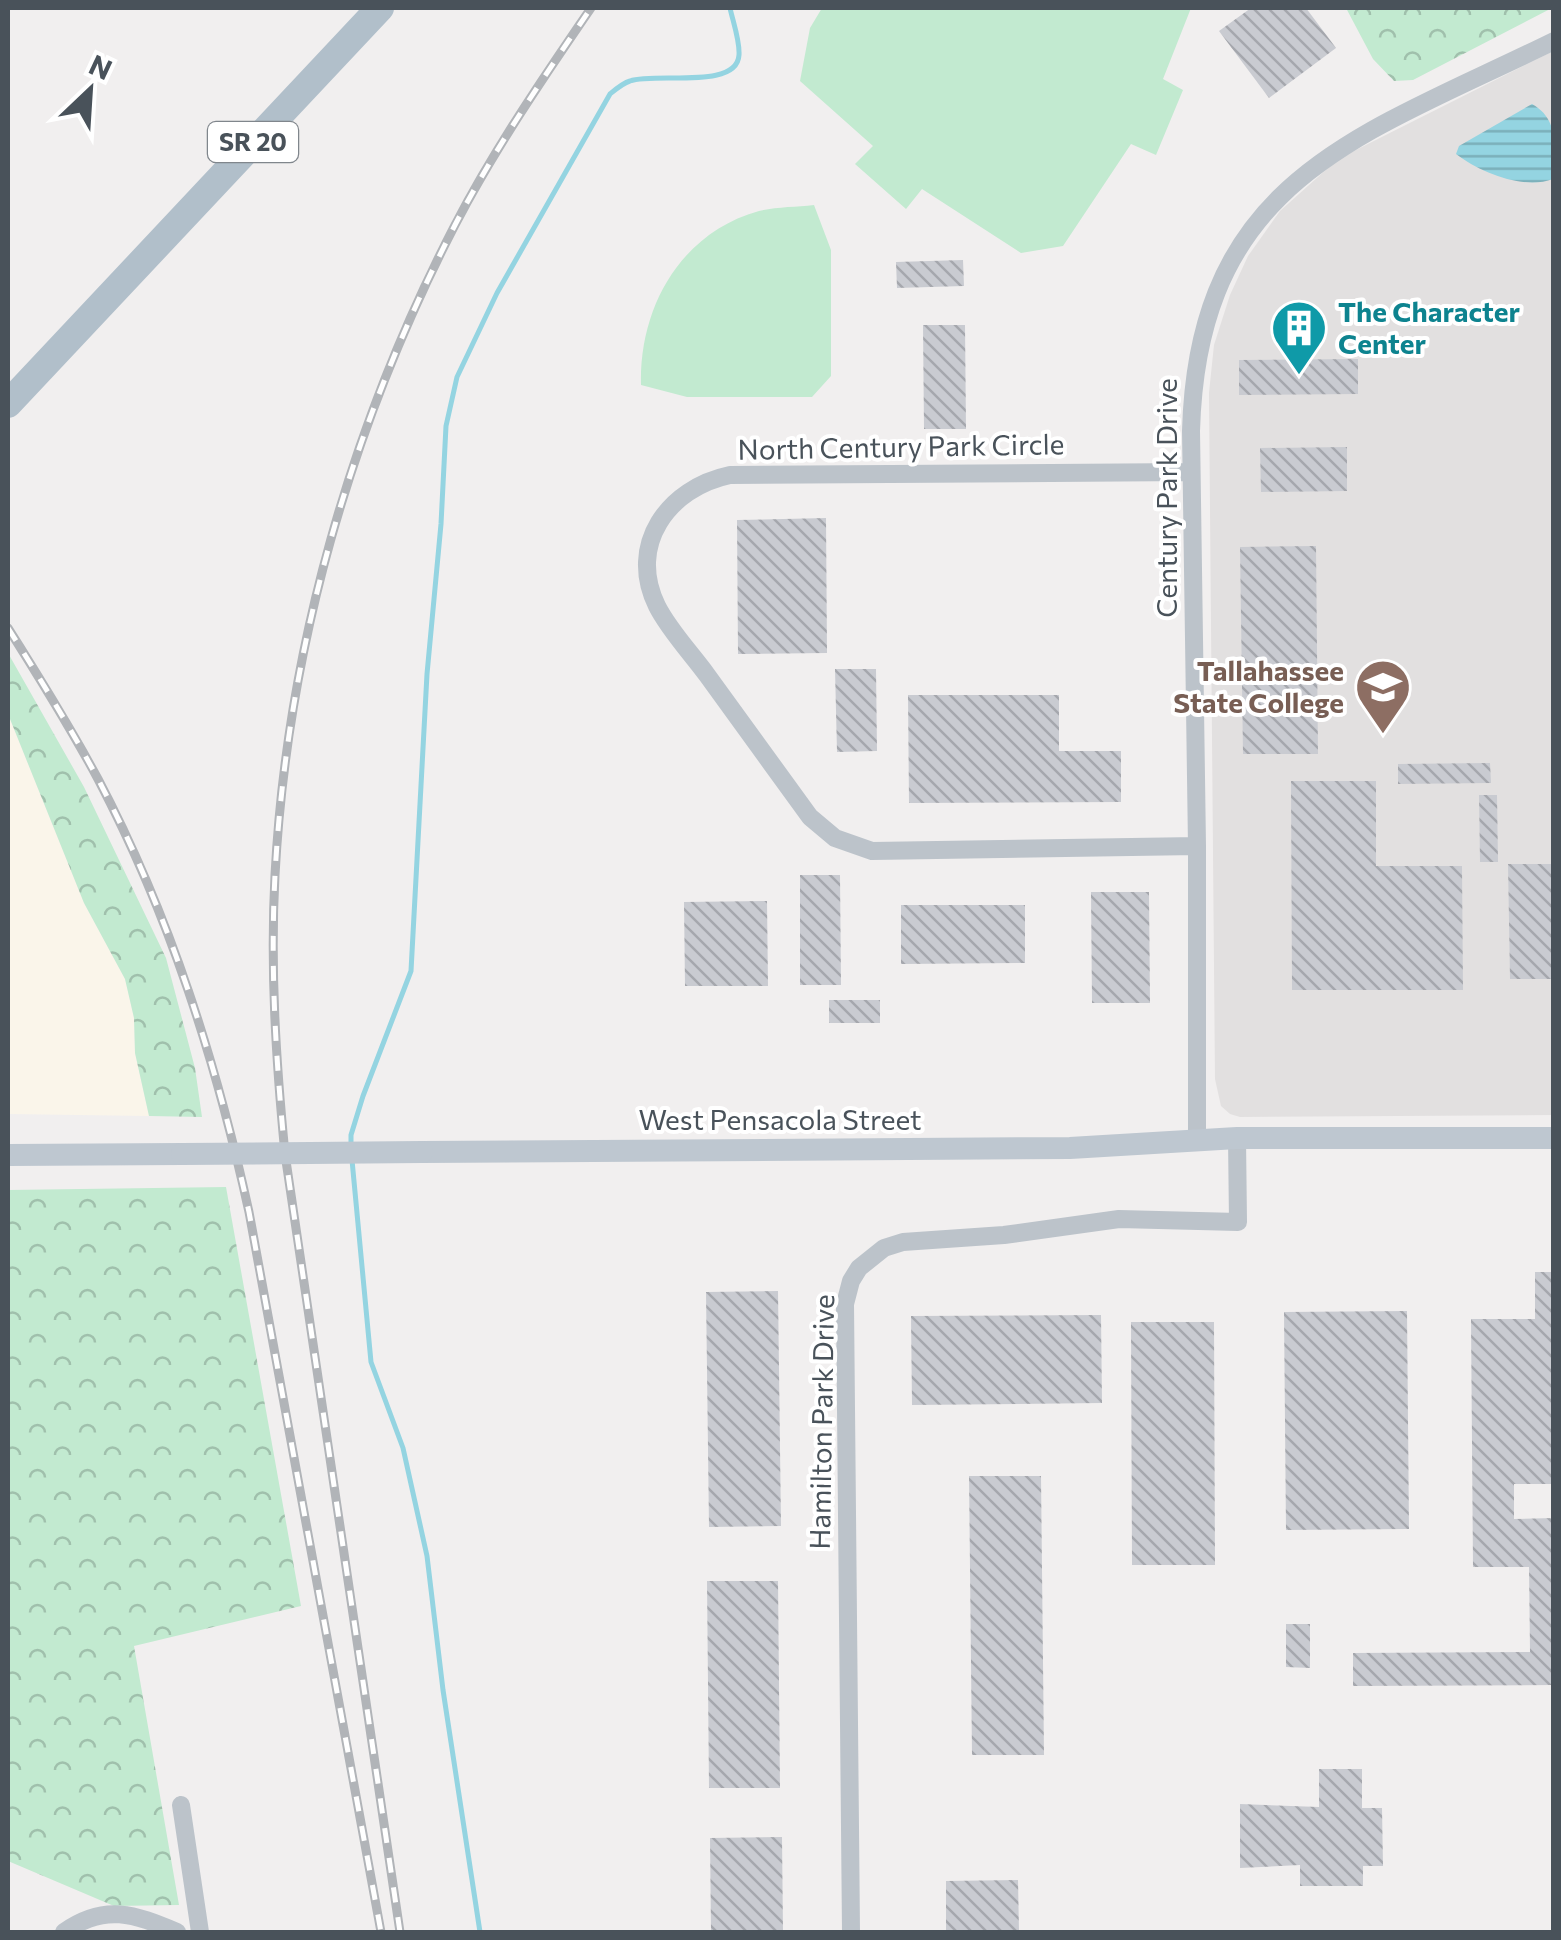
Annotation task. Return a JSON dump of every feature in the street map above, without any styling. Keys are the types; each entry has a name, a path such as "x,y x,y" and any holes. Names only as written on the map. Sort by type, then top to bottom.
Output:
{"main road":[{"name":"SR 20","path":"8,404 380,8"},
{"name":"West Pensacola Street","path":"8,1155 1070,1148 1238,1138 1554,1138"}],"street":[{"name":"Century Park Drive","path":"1196,1140 1198,846 1191,405 1202,331 1221,278 1256,222 1297,180 1337,150 1554,42"},
{"name":"North Century Park Circle","path":"1191,472 730,475 704,480 674,502 660,522 649,552 648,576 658,607 805,809 844,843 872,851 1198,846"},
{"name":"Hamilton Park Drive","path":"851,1932 845,1304 852,1280 872,1256 902,1242 1004,1235 1119,1220 1238,1222 1238,1138"},
{"path":"180,1805 200,1932"},
{"path":"64,1932 78,1922 115,1913 132,1915 177,1932"}],"shaded area":[{"name":"Tallahassee State College","path":"1553,51 1553,1115 1240,1117 1221,1106 1215,1079 1209,393 1214,345 1248,256 1280,211 1338,159"},
{"path":"8,714 84,903 125,979 149,1116 8,1114"}],"green space":[{"path":"822,8 1191,8 1163,79 1183,90 1156,155 1131,144 1063,246 1021,253 922,189 906,209 855,164 873,146 800,81 810,28"},
{"path":"1346,8 1552,8 1413,80 1394,81 1373,59"},
{"path":"814,205 831,250 831,376 812,397 687,397 641,385 647,328 670,277 686,255 731,222 759,211"},
{"path":"8,653 84,787 166,958 195,1068 202,1117 149,1116 125,979 84,903 8,714"},
{"path":"226,1187 301,1606 134,1646 179,1905 114,1906 8,1861 8,1190"}],"water":[{"path":"1532,104 1552,127 1553,179 1529,182 1503,178 1456,154 1459,146"}],"building":[{"path":"1251,8 1306,8 1336,48 1269,98 1219,31"},
{"path":"963,260 964,286 897,288 896,262"},
{"path":"923,325 965,325 966,429 924,429"},
{"name":"The Character Center","path":"1358,359 1358,394 1239,395 1239,360"},
{"path":"1347,447 1347,491 1261,492 1260,448"},
{"path":"826,518 827,653 738,654 737,520"},
{"path":"1316,546 1318,754 1243,754 1240,547"},
{"path":"835,669 876,669 877,751 837,752"},
{"path":"908,695 1059,695 1059,751 1121,751 1121,802 909,803"},
{"path":"1490,763 1491,783 1398,784 1398,764"},
{"path":"1291,781 1376,781 1376,866 1462,866 1463,990 1292,990"},
{"path":"1479,795 1497,795 1498,862 1480,862"},
{"path":"1508,864 1554,864 1554,979 1510,979"},
{"path":"800,875 840,875 841,985 800,985"},
{"path":"1091,892 1149,892 1150,1003 1092,1003"},
{"path":"767,901 768,986 685,986 684,902"},
{"path":"901,905 1025,905 1025,963 901,964"},
{"path":"829,1000 880,1000 880,1023 829,1023"},
{"path":"1535,1272 1554,1272 1554,1484 1514,1484 1514,1519 1554,1518 1554,1685 1353,1686 1353,1653 1530,1652 1529,1567 1473,1567 1471,1319 1535,1319"},
{"path":"778,1291 781,1526 709,1527 706,1292"},
{"path":"1407,1311 1409,1529 1286,1530 1284,1312"},
{"path":"1101,1315 1102,1403 912,1405 911,1316"},
{"path":"1131,1322 1214,1322 1215,1565 1132,1565"},
{"path":"969,1476 1041,1476 1044,1755 972,1755"},
{"path":"707,1581 778,1581 780,1788 709,1788"},
{"path":"1286,1624 1310,1624 1310,1668 1286,1667"},
{"path":"1319,1769 1362,1769 1362,1808 1382,1808 1383,1866 1363,1866 1363,1886 1300,1886 1300,1865 1240,1868 1240,1804 1319,1807"},
{"path":"782,1837 783,1932 711,1932 710,1838"},
{"path":"1018,1880 1019,1932 946,1932 946,1881"}],"waterway":[{"path":"351,1144 363,1096 411,971 427,674 446,426 457,377 497,293 610,94 630,81 710,76 735,66 739,50 730,8"},
{"path":"352,1160 371,1362 403,1448 427,1556 480,1932"}],"railway":[{"path":"400,1932 285,1154 273,945 282,790 294,706 330,541 385,380 418,301 470,197 591,8"},
{"path":"8,628 76,740 124,831 169,936 222,1100 249,1212 381,1932"}],"place":[{"name":"The Character Center","path":"1299,377"},
{"name":"Tallahassee State College","path":"1383,736"}]}
